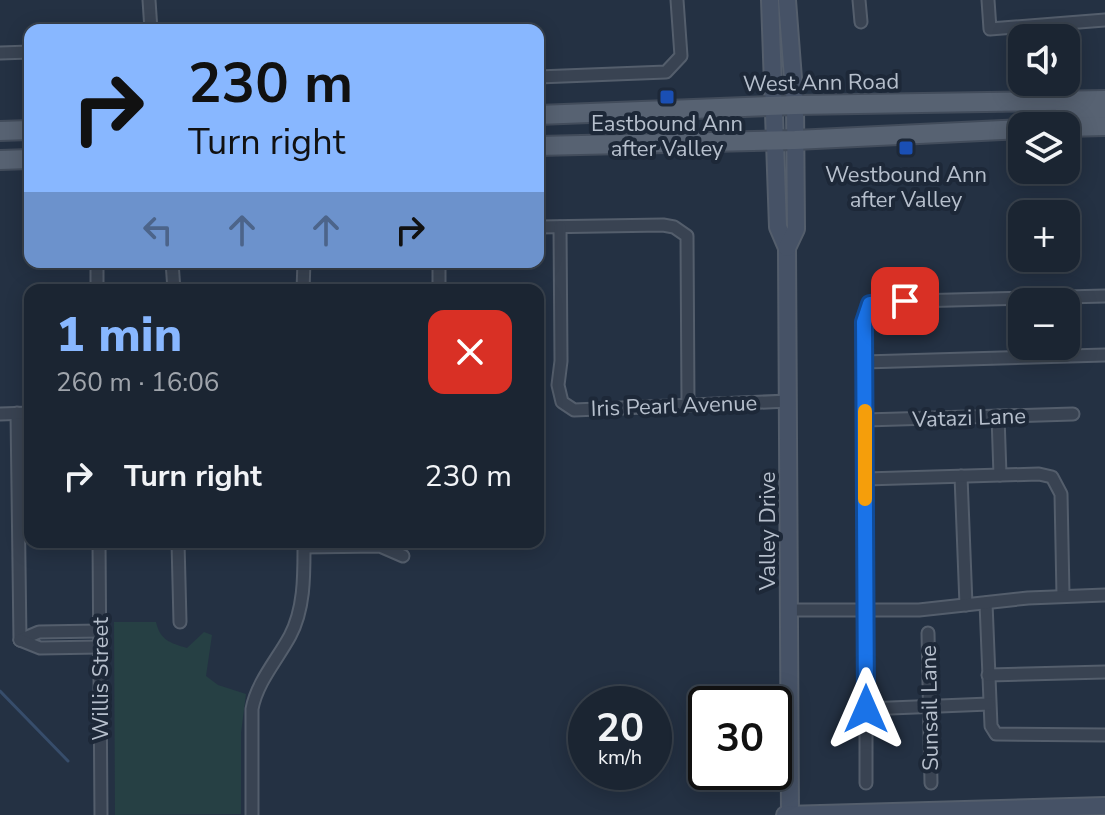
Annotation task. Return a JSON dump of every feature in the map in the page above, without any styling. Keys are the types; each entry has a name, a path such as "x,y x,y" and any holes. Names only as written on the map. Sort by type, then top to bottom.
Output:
{"main road":[{"name":"West Ann Road","path":"544,115 786,106 1105,100"},
{"path":"1080,115 1105,114"},
{"path":"1080,127 1105,126"},
{"path":"0,131 24,130"},
{"path":"544,146 786,140 1008,130"},
{"path":"0,160 24,159"}],"street":[{"path":"149,0 151,24"},
{"path":"544,77 657,74 673,68 681,56 677,0"},
{"name":"Valley Drive","path":"770,0 786,106"},
{"name":"Valley Drive","path":"787,0 786,140 778,227 787,248 788,815"},
{"path":"859,0 861,22"},
{"path":"988,0 990,29 1105,20"},
{"path":"0,53 24,52"},
{"path":"544,227 663,225 687,236 688,405"},
{"name":"Iris Pearl Avenue","path":"560,227 561,361 558,385 562,402 574,410 789,401"},
{"path":"866,783 866,311 870,304 877,302 1105,296"},
{"path":"864,362 1105,355"},
{"path":"0,414 24,413 20,640"},
{"name":"Vatazi Lane","path":"865,420 1073,414"},
{"path":"998,416 1000,475"},
{"path":"865,479 1000,475 1052,477 1061,494 1063,595"},
{"path":"961,476 966,605"},
{"name":"Willis Street","path":"99,548 101,815"},
{"path":"178,548 180,622"},
{"path":"252,815 250,725 255,695 296,624 302,597 304,548"},
{"path":"385,548 403,556"},
{"path":"789,610 865,611 1063,595 1105,595"},
{"path":"986,603 989,704 993,731 1013,737 1105,735"},
{"path":"20,640 39,632 100,631"},
{"name":"Sunsail Lane","path":"928,633 931,783"},
{"path":"20,640 40,648 100,647"},
{"path":"988,675 1105,672"},
{"path":"866,709 989,704"},
{"path":"788,815 1105,806"}],"green space":[{"path":"114,622 156,622 167,640 187,648 204,632 212,635 206,676 218,685 246,694 241,733 241,814 115,815"}],"waterway":[{"path":"0,691 68,761"}],"slow traffic":[{"path":"865,411 865,499"}],"place":[{"name":"Eastbound Ann after Valley","path":"667,97"},
{"name":"Westbound Ann after Valley","path":"906,148"}],"route":[{"path":"866,709 864,322 870,304 905,301"}]}
